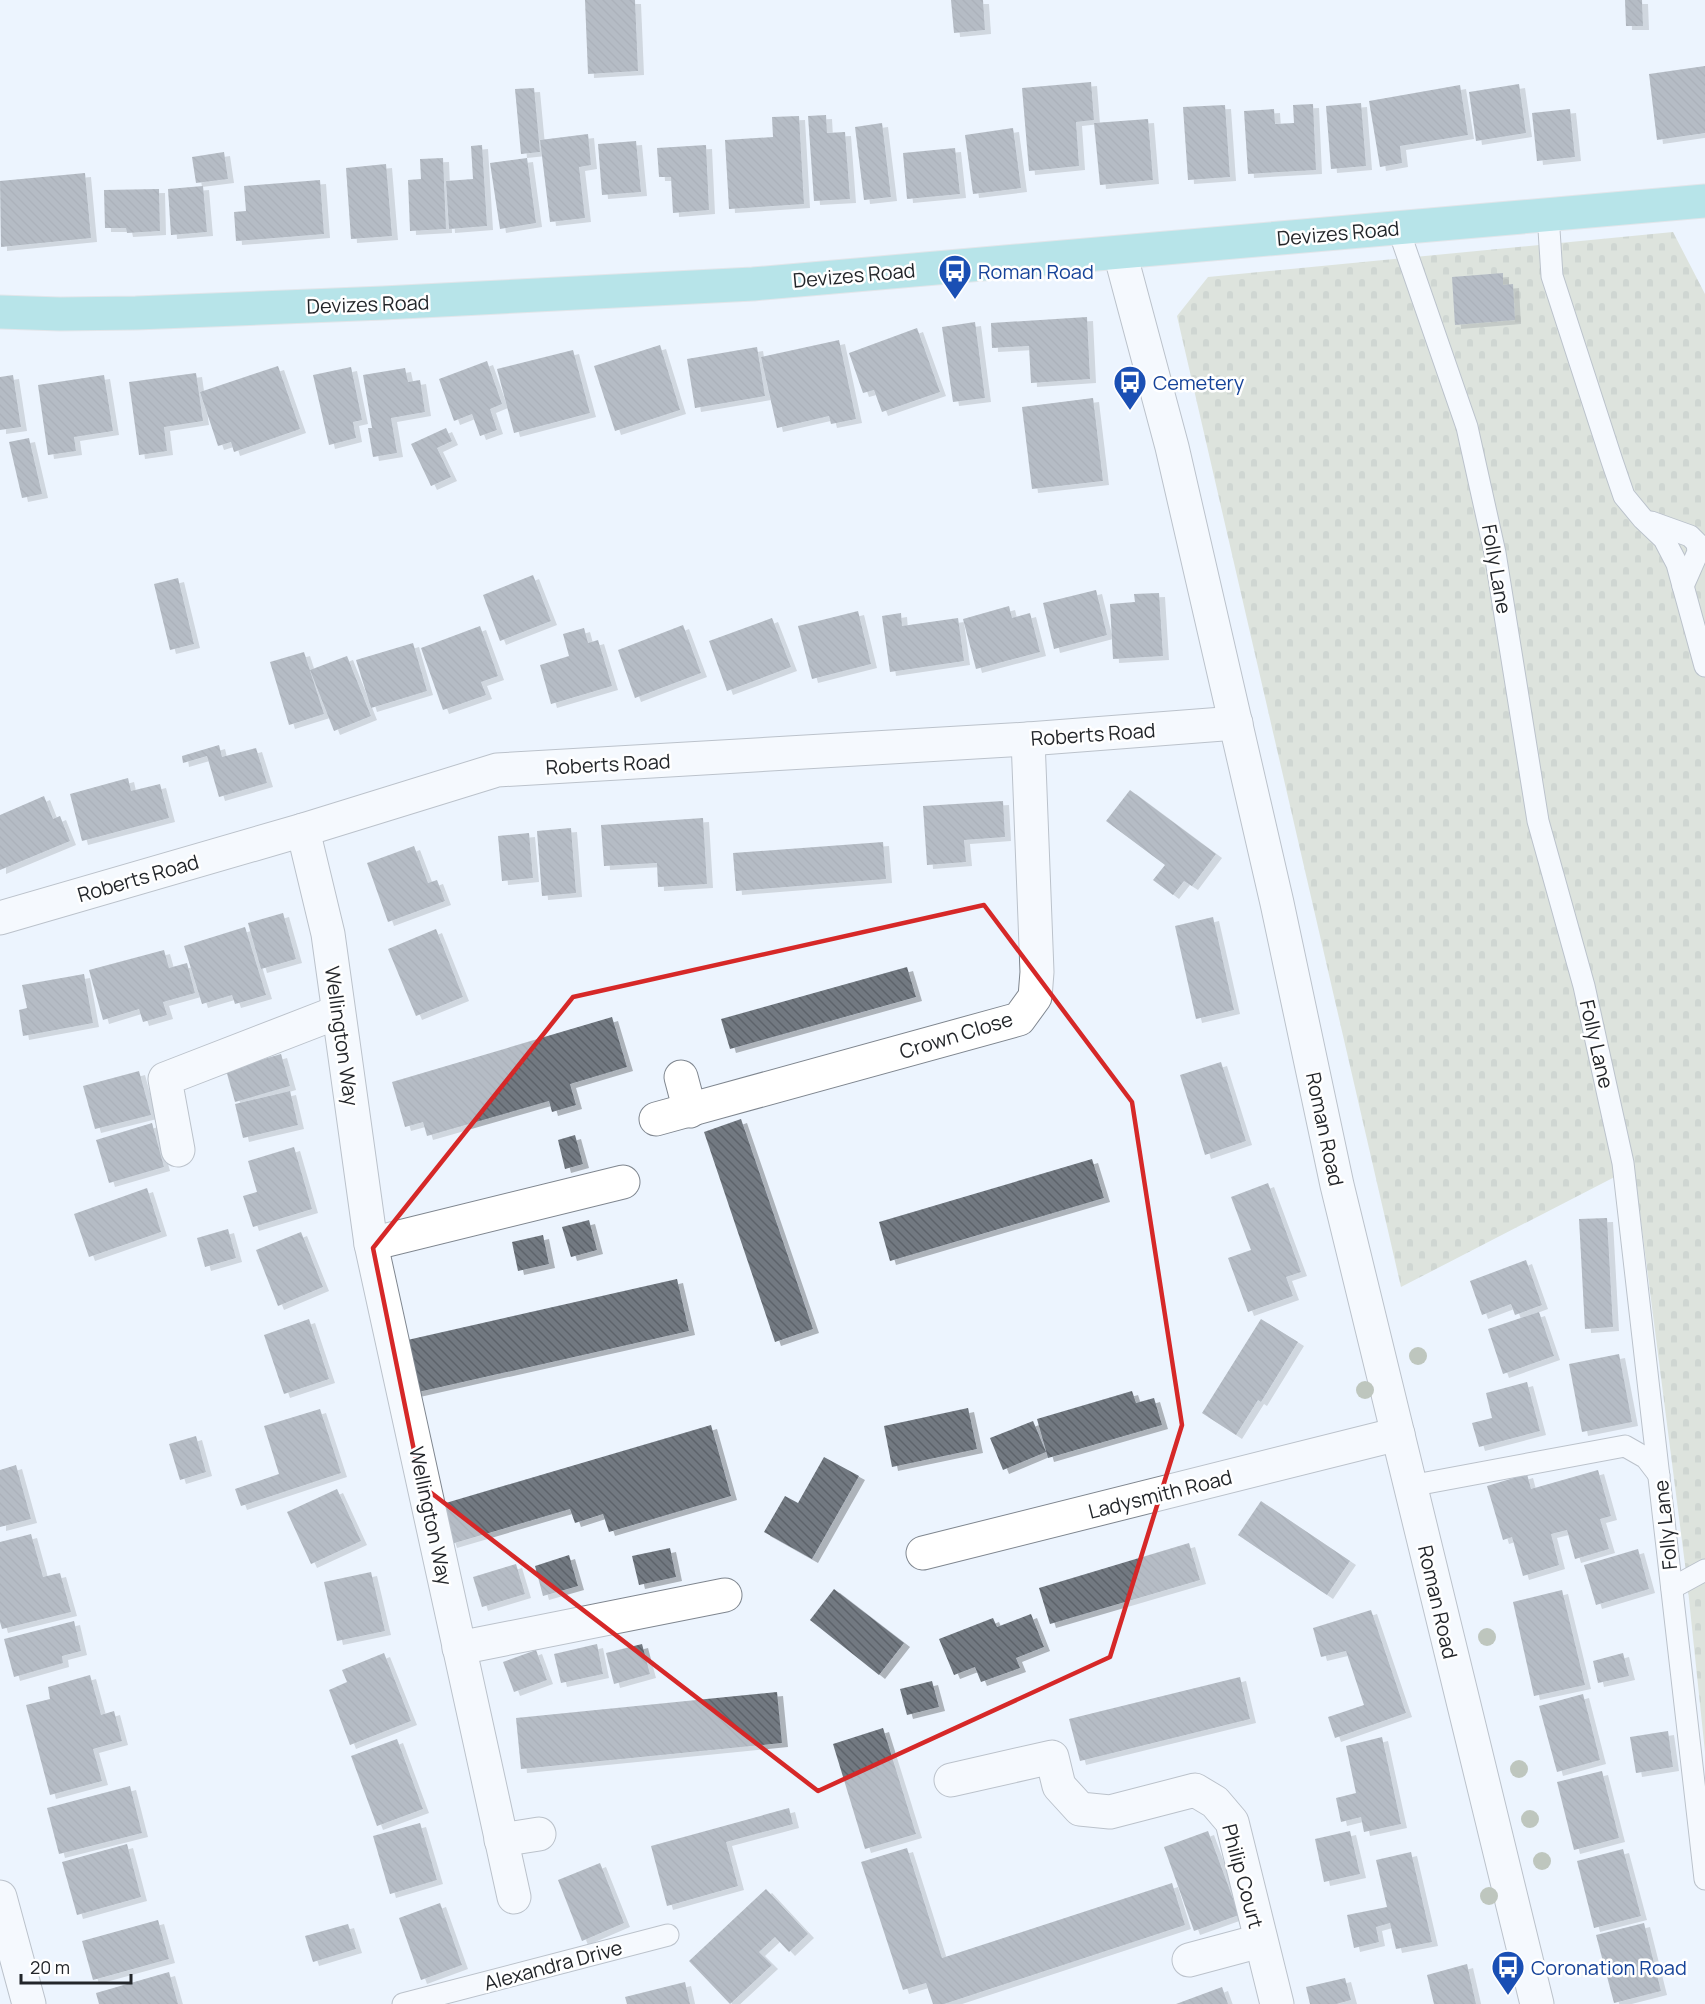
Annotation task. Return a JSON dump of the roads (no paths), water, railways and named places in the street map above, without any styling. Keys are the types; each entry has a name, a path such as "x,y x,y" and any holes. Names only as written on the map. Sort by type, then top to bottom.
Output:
{"main road":[{"name":"Devizes Road","path":"0,312 136,313 753,284 1705,201"}],"street":[{"name":"Roman Road","path":"1120,253 1172,447 1277,903 1337,1185 1537,2004"},
{"name":"Roberts Road","path":"0,918 303,830 497,770 1028,739 1236,723"},
{"name":"Crown Close","path":"656,1119 1019,1019 1035,997 1037,972 1028,739"},
{"name":"Wellington Way","path":"303,830 328,934 371,1244 514,1897"},
{"path":"178,1150 165,1079 338,1012"},
{"path":"681,1077 690,1110"},
{"path":"371,1244 623,1182"},
{"name":"Ladysmith Road","path":"923,1553 1398,1434"},
{"path":"459,1648 725,1595"},
{"name":"Philip Court","path":"951,1780 1052,1757 1059,1786 1080,1809 1110,1812 1195,1790 1215,1802 1232,1822 1277,2004"},
{"path":"501,1840 538,1834"},
{"path":"0,1897 28,2004"},
{"name":"Philip Court","path":"1189,1960 1260,1941"}],"lane":[{"path":"1548,214 1552,276 1624,496 1664,539 1677,564 1705,666"},
{"name":"Folly Lane","path":"1398,228 1467,427 1496,553 1538,821 1584,986 1623,1163 1705,1879"},
{"path":"1410,1486 1625,1446 1646,1458 1659,1475"},
{"path":"1672,1588 1705,1570"},
{"name":"Alexandra Drive","path":"403,2004 668,1935"}],"place":[{"name":"Roman Road","path":"955,300"},
{"name":"Cemetery","path":"1130,411"},
{"name":"Coronation Road","path":"1508,1996"}]}
